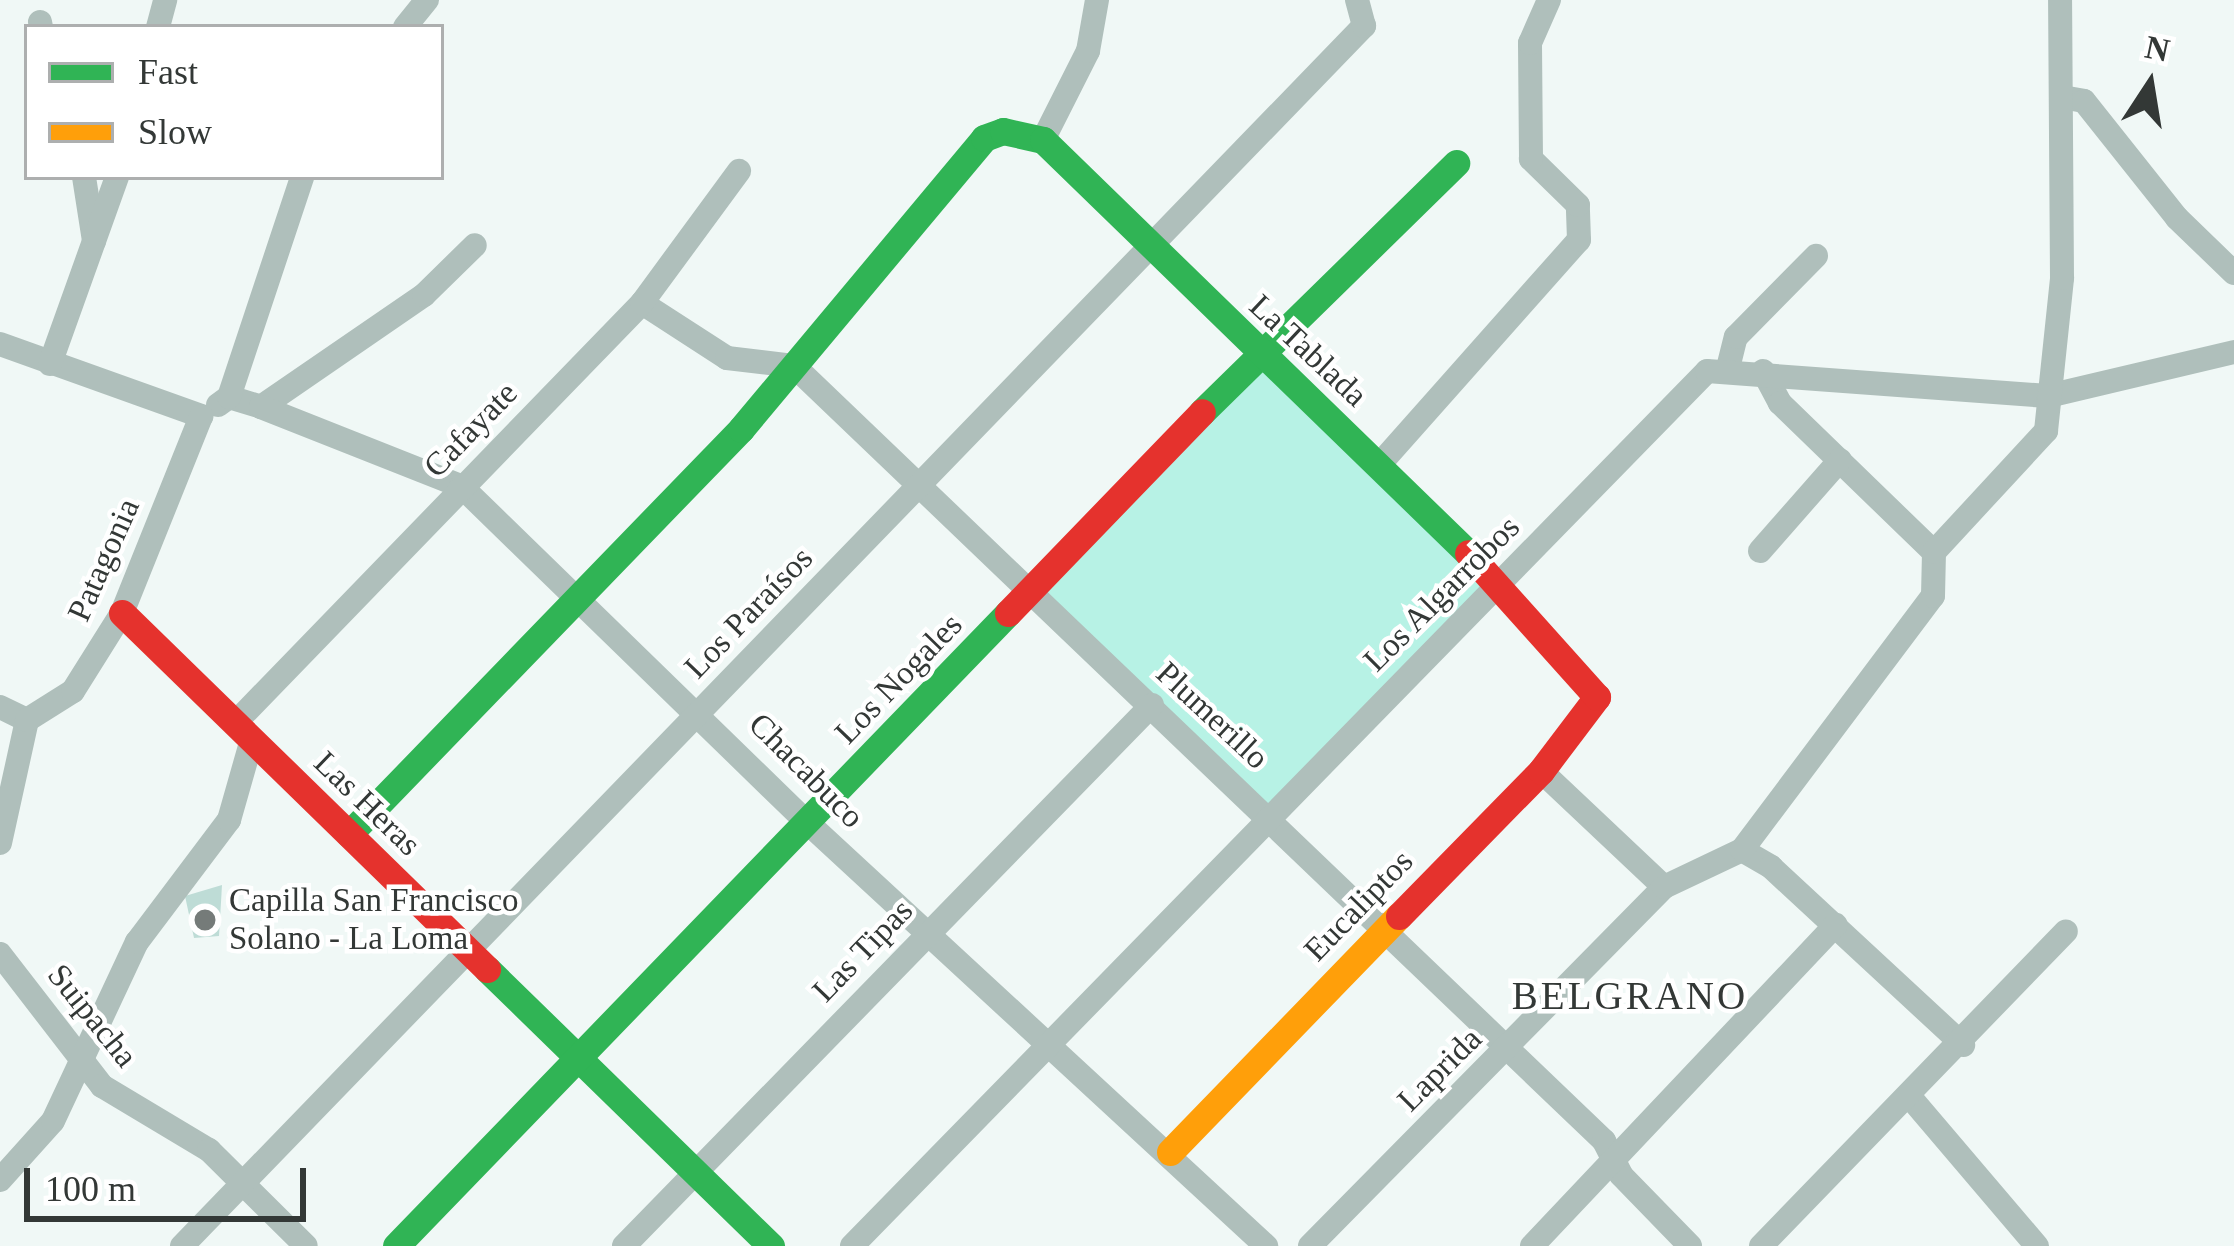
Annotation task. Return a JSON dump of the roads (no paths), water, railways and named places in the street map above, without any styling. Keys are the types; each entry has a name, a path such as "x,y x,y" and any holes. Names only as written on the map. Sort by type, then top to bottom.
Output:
{"street":[{"path":"407,24 427,0"},
{"path":"349,834 794,366 945,179 984,139 1003,131 1043,140 1088,51 1096,0"},
{"name":"Los Paraísos","path":"182,1246 1364,26 1357,0"},
{"path":"1379,465 1579,240 1578,205 1531,159 1530,43 1549,0"},
{"path":"1541,771 1664,886 1742,850 1933,596 1934,552 2046,430 2062,278 2060,0"},
{"path":"2062,97 2084,101 2177,218 2234,274"},
{"name":"La Tablada","path":"1043,140 1063,152 1147,248 1500,585 1596,689 1596,706"},
{"name":"Los Nogales","path":"396,1246 810,825 1257,355 1456,163"},
{"name":"Cafayate","path":"0,1180 53,1120 137,943 229,820 244,733 461,486 642,303 739,171"},
{"path":"84,180 94,243"},
{"path":"50,364 116,180"},
{"path":"0,344 201,416 230,397 301,180"},
{"path":"261,407 424,295 475,245"},
{"path":"1816,256 1736,337 1728,368 2048,396 2233,354"},
{"path":"642,303 727,358 794,366"},
{"name":"Plumerillo","path":"794,366 1268,814 1604,1141 1614,1160 1690,1246"},
{"name":"Los Algarrobos","path":"851,1246 1268,814 1500,585 1682,392 1707,370 1728,368"},
{"path":"1763,371 1769,390 1934,552"},
{"name":"Chacabuco","path":"230,397 461,486 699,712 810,825 1051,1041 1266,1246"},
{"name":"Patagonia","path":"27,720 73,691 122,613 201,416"},
{"path":"1760,551 1840,460"},
{"name":"Las Heras","path":"122,613 575,1062 771,1246"},
{"name":"Las Tipas","path":"624,1246 1152,706"},
{"name":"Eucaliptos","path":"1169,1152 1541,771 1596,706"},
{"path":"0,707 27,720 0,843"},
{"path":"1742,850 1837,925 1963,1045"},
{"name":"Laprida","path":"1310,1246 1664,886"},
{"path":"1532,1246 1837,925"},
{"path":"1761,1246 1963,1045 2066,931"},
{"name":"Suipacha","path":"2,959 83,1065 123,1103 208,1150 306,1246"},
{"path":"1910,1097 2037,1246"}],"place":[{"name":"Capilla San Francisco Solano - La Loma","path":"205,920"}],"district":[{"name":"BELGRANO","path":"1630,996"}]}
